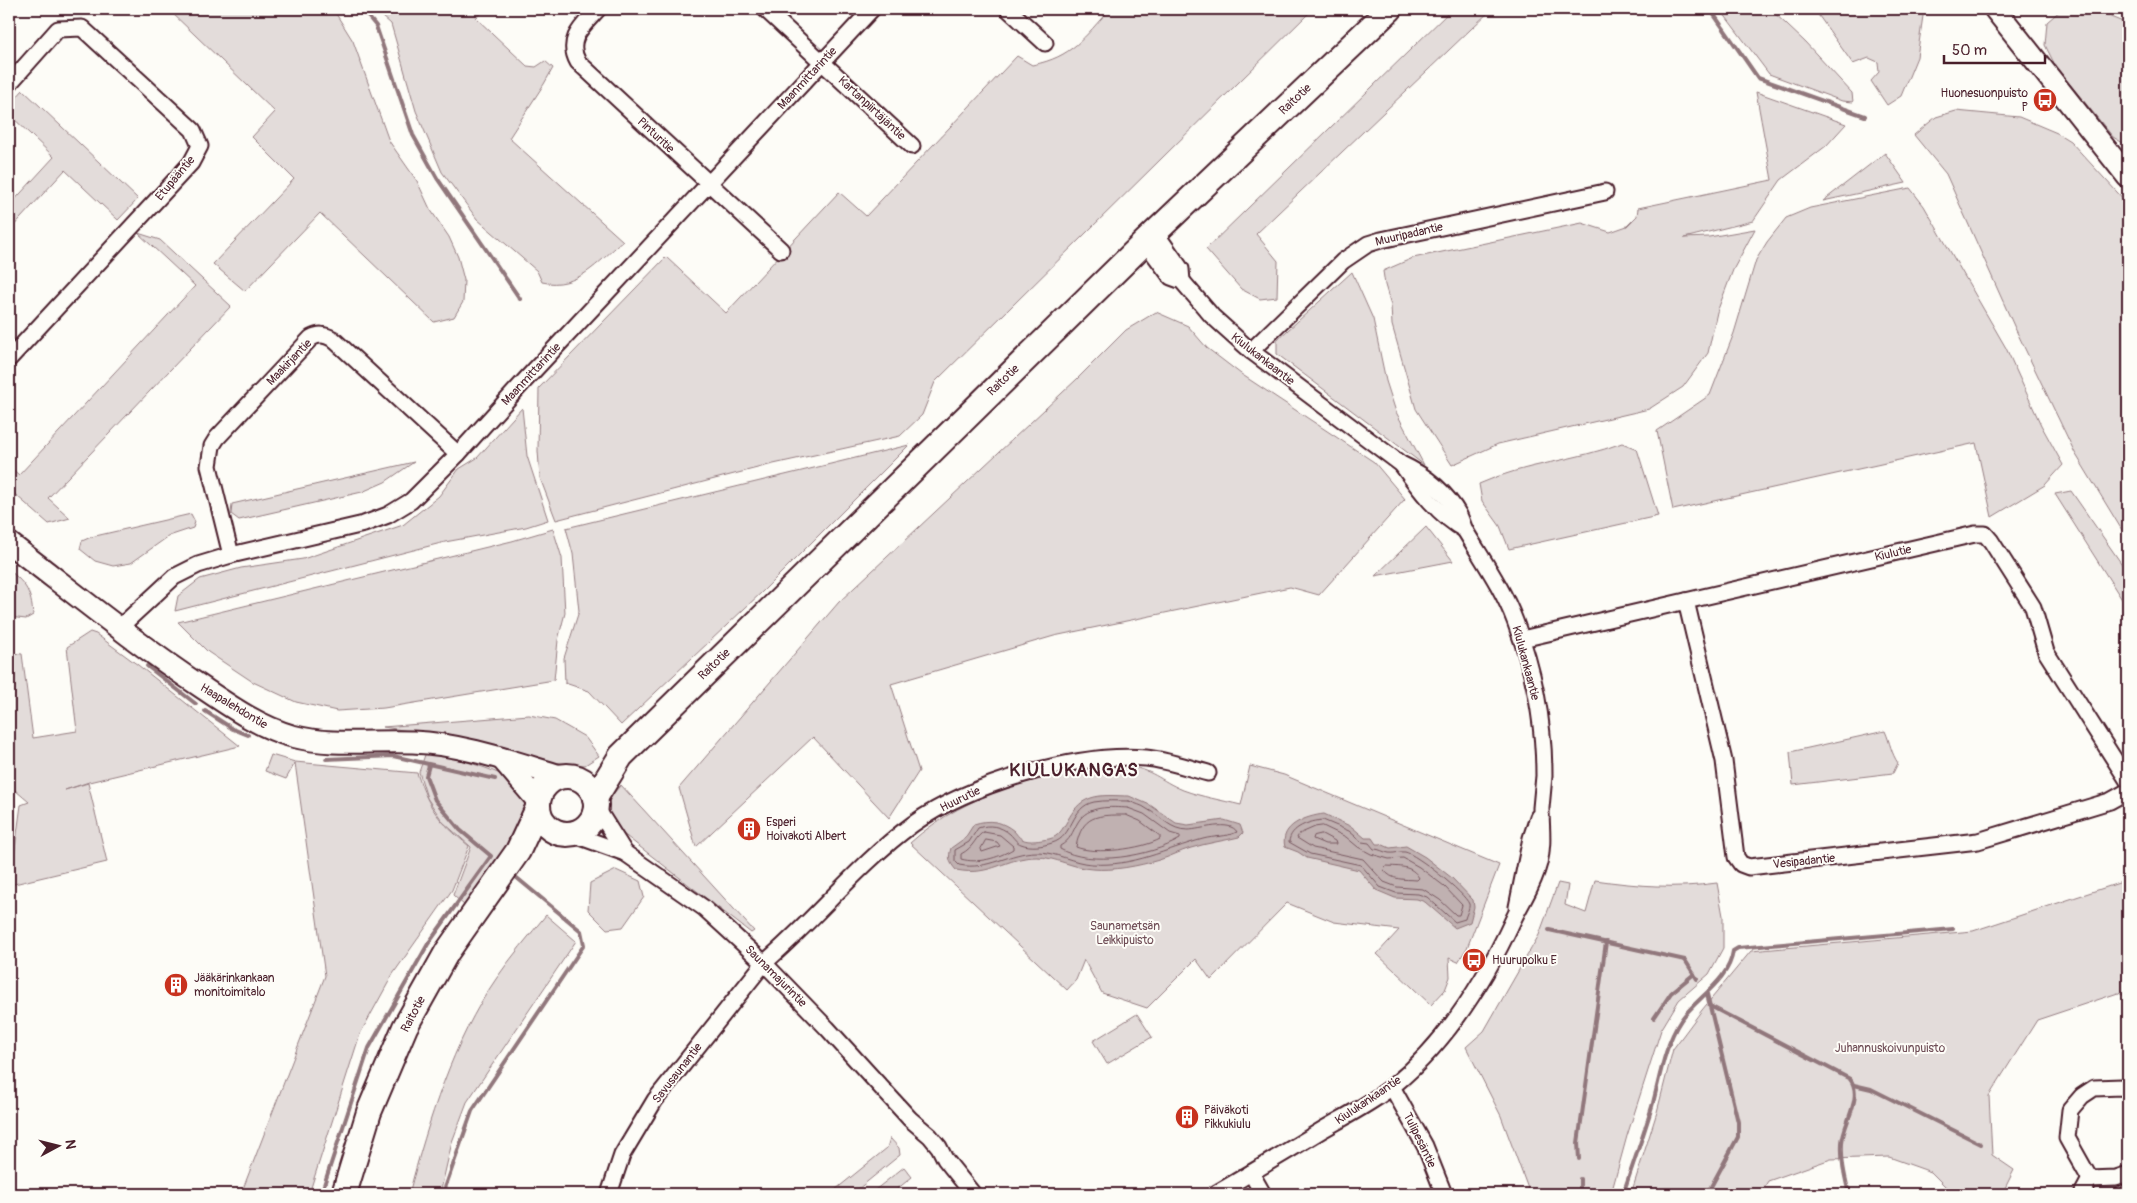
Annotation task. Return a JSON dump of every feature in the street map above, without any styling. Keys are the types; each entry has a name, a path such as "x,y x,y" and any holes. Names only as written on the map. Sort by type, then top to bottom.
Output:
{"main road":[{"name":"Raitotie","path":"518,851 563,832 581,830 589,824 594,816 596,803 621,756 1150,237 1390,9"},
{"name":"Raitotie","path":"570,777 621,756"},
{"path":"563,832 540,818 538,805 545,784 570,777 586,783 596,803"},
{"name":"Raitotie","path":"344,1194 369,1112 405,1027 448,952 518,851 538,805"}],"street":[{"name":"Pinturitie","path":"598,9 575,35 573,41 574,53 578,62 780,250"},
{"name":"Kartanpiirtäjäntie","path":"764,9 912,146"},
{"name":"Maanmittarintie","path":"119,628 174,578 198,565 231,555 364,524 388,515 411,501 458,454 872,9"},
{"path":"1008,9 1045,44"},
{"path":"1995,9 2128,176"},
{"name":"Etupääntie","path":"9,84 58,29 82,28 193,130 200,146 191,164 9,359"},
{"name":"Muuripadantie","path":"1251,351 1343,261 1368,244 1605,192"},
{"name":"Kiulukankaantie","path":"1150,237 1181,269 1182,281 1212,316 1251,351 1401,464 1417,471 1432,482 1452,504 1465,530 1496,579 1522,639 1539,710 1543,766 1541,809 1543,843 1539,864 1530,890 1479,986 1453,1021 1419,1061 1392,1087 1215,1194"},
{"name":"Maakirjantie","path":"231,555 209,466 212,446 217,438 304,345 318,335 326,335 333,339 458,454"},
{"name":"Kiulutie","path":"1522,639 1966,536 1984,534 1991,541 2033,607 2046,652 2128,781"},
{"name":"Haapalehdontie","path":"9,543 180,673 226,704 268,728 315,741 340,744 412,742 441,744 570,777"},
{"name":"Vesipadantie","path":"1686,601 1724,761 1736,857 1741,864 1749,867 1978,841 2110,801 2128,791"},
{"name":"Huurutie","path":"764,963 782,948 835,893 906,831 953,801 992,784 1033,772 1081,762 1123,758 1147,758 1208,773"},
{"path":"502,759 538,805"},
{"name":"Saunamajurintie","path":"596,803 625,853"},
{"name":"Saunamajurintie","path":"563,832 625,853 704,908 764,963 828,1028 910,1119 930,1136 939,1147 945,1159 973,1194"},
{"name":"Savusaunantie","path":"609,1194 622,1155 655,1100 764,963"},
{"name":"Tulipesäntie","path":"1392,1087 1425,1146 1444,1194"},
{"path":"2090,1179 2067,1138 2070,1110 2082,1096 2094,1088 2122,1087 2128,1090"},
{"path":"1251,1173 1263,1194"},
{"path":"2090,1179 2116,1178 2128,1174"},
{"path":"2082,1194 2090,1179"}],"green space":[{"path":"168,9 333,9 353,41 389,141 417,181 430,209 449,237 458,257 464,280 463,302 454,317 434,322 320,213 245,291 213,264 294,179 252,137 275,112"},
{"path":"374,9 484,9 476,18 527,66 536,67 545,61 553,68 509,138 623,241 596,265 576,278 566,282 542,282 537,271 477,219 442,172 416,111 391,24"},
{"path":"1110,9 1313,9 935,382 922,415 900,436 769,465 556,520 540,478 538,451 539,388 666,257 726,313 839,192 866,216 1017,56 1032,65 1058,57 1085,37"},
{"path":"1452,9 1492,9 1256,234 1278,261 1277,297 1260,299 1241,289 1206,249"},
{"path":"1720,9 1770,9 1805,42 1852,93 1853,102 1842,101 1769,74"},
{"path":"1814,9 1924,9 1917,57 1901,96 1887,105 1871,81 1879,72 1878,62 1869,58 1853,64"},
{"path":"2062,9 2111,9 2108,16 2128,24 2128,146 2113,137 2056,67 2045,45 2047,22"},
{"path":"23,90 138,199 118,220 65,170 9,231 9,206 54,157 9,114 9,106"},
{"path":"1756,92 1846,124 1826,146 1781,180 1753,221 1684,238 1709,237 1755,229 1733,270 1717,312 1708,353 1683,387 1649,409 1498,444 1452,465 1416,409 1392,325 1391,305 1383,271 1413,258 1582,223 1610,232 1627,226 1637,216 1638,208 1772,180"},
{"path":"1956,111 2019,117 2057,133 2070,141 2128,204 2128,540 2075,453 2014,326 1946,174 1914,135 1936,117"},
{"path":"1885,153 1906,183 1823,201"},
{"path":"1910,188 1924,206 2006,348 2041,425 2063,465 2045,485 1992,517 1976,443 1673,510 1657,431 1710,395 1734,333 1756,260 1767,242 1786,218 1810,208"},
{"path":"138,233 160,240 231,306 48,498 70,518 49,524 9,489 9,466 19,475 195,286"},
{"path":"1352,272 1373,319 1386,381 1396,412 1424,465 1277,354 1277,340"},
{"path":"1156,312 1188,326 1207,348 1241,374 1374,462 1405,499 1319,595 1290,587 1054,636 891,684 919,771 889,818 813,737 696,847 679,788 839,602 1077,379 1126,330"},
{"path":"522,408 527,456 548,520 526,527 445,542 175,611 178,596 200,579 241,568 303,559 403,525 439,496 459,469 477,458"},
{"path":"1622,443 1637,449 1658,516 1509,549 1500,526 1482,501 1479,484 1514,471 1587,454"},
{"path":"909,445 762,592 621,725 589,691 565,683 564,658 579,611 573,554 566,528"},
{"path":"414,462 385,482 362,492 239,520 231,514 232,504"},
{"path":"2071,491 2128,573 2128,609 2055,494"},
{"path":"191,514 195,522 193,528 169,536 131,563 113,566 95,561 80,549 82,541 91,537"},
{"path":"1426,527 1453,561 1375,576"},
{"path":"553,529 562,558 565,613 558,640 554,680 384,708 337,711 296,702 253,682 208,652 178,622 512,541"},
{"path":"9,570 24,585 31,600 33,615 26,619 9,617"},
{"path":"90,632 96,634 138,665 240,746 89,782 65,790 88,783 107,862 10,885 21,805 29,802 9,785 9,653 22,654 33,738 77,731 67,647"},
{"path":"529,715 555,720 585,737 599,756 585,765 542,762 461,739 383,727"},
{"path":"1885,731 1898,763 1893,773 1793,785 1790,752"},
{"path":"426,752 478,765 505,776 522,790 525,802 523,817 516,833 495,867 466,907 453,895 471,847 443,822 427,798 419,772"},
{"path":"271,755 295,762 417,773 426,797 436,814 469,846 452,890 393,974 360,1034 309,1194 241,1194 325,976 295,763 286,779 265,771"},
{"name":"Saunametsän Leikkipuisto","path":"1125,766 1149,772 1183,790 1204,797 1241,805 1250,766 1284,775 1499,865 1467,948 1458,962 1449,958 1450,977 1445,990 1431,1005 1377,954 1399,930 1334,922 1287,903 1211,980 1196,959 1147,1008 1102,993 1084,960 1076,980 1067,990 910,843 957,809 983,797 1039,779 1068,773"},
{"path":"621,785 754,931 751,933 618,829 611,817 609,798"},
{"path":"616,870 640,881 644,897 623,927 607,929 588,910 590,883"},
{"path":"1595,880 1656,886 1717,883 1723,916 1723,948 1709,974 1679,1000 1661,1030 1627,1136 1611,1194 1530,1194 1501,1116 1466,1047 1484,1031 1539,935 1558,883 1568,885 1565,905 1586,913"},
{"name":"Juhannuskoivunpuisto","path":"2128,880 2128,997 2118,993 2037,1020 1989,1096 1992,1155 2014,1170 2002,1194 1953,1194 1931,1172 1889,1157 1831,1159 1768,1181 1760,1194 1631,1194 1657,1112 1673,1049 1702,1010 1751,951 1973,931"},
{"path":"546,915 576,941 467,1102 452,1142 440,1194 409,1194 443,1083 467,1029 496,979"},
{"path":"1137,1014 1152,1037 1107,1064 1093,1041"},
{"path":"890,1138 899,1148 900,1155 852,1194 830,1194 887,1148"},
{"path":"904,1167 912,1177 891,1194 870,1194"}],"water":[{"path":"1100,796 1129,796 1150,805 1176,823 1188,825 1224,820 1240,825 1243,833 1239,837 1197,846 1159,860 1117,869 1078,867 1044,857 1037,857 1016,860 989,869 969,871 956,870 949,857 951,848 965,838 974,824 995,822 1005,825 1020,838 1028,841 1049,839 1060,832 1072,813 1083,802"},
{"path":"1324,814 1352,827 1365,838 1372,838 1376,844 1390,848 1406,846 1425,857 1452,878 1473,900 1474,907 1470,922 1455,928 1425,902 1417,899 1395,898 1376,890 1359,870 1307,858 1285,847 1284,839 1290,827 1310,817"}],"waterway":[{"path":"362,9 376,26 413,135 437,178 520,299"},
{"path":"1710,9 1758,78 1865,116"},
{"path":"147,666 196,704"},
{"path":"205,711 233,729 248,735"},
{"path":"326,759 393,756 495,779"},
{"path":"321,1194 369,1048 428,944 491,856 460,830 435,800 426,776 429,765"},
{"path":"445,1194 445,1188 472,1111 584,945 581,931 511,873"},
{"path":"1623,1194 1650,1115 1664,1060 1675,1029 1688,1012 1719,980 1730,962 1733,951 1738,948 1953,929"},
{"path":"1549,930 1685,960 1697,979"},
{"path":"1579,1159 1578,1143 1606,942"},
{"path":"1654,1018 1671,993 1694,974"},
{"path":"1707,994 1738,1122 1738,1137 1707,1194"},
{"path":"1710,1006 1850,1079 1854,1086 1855,1094 1842,1143 1844,1169 1849,1194"},
{"path":"1854,1085 1871,1089 1981,1144"},
{"path":"1580,1179 1580,1194"}],"place":[{"name":"Huonesuonpuisto P","path":"2045,100"},
{"name":"Esperi Hoivakoti Albert","path":"749,829"},
{"name":"Huurupolku E","path":"1474,960"},
{"name":"Jääkärinkankaan monitoimitalo","path":"176,985"},
{"name":"Päiväkoti Pikkukiulu","path":"1187,1117"}],"district":[{"name":"KIULUKANGAS","path":"1074,770"}]}
